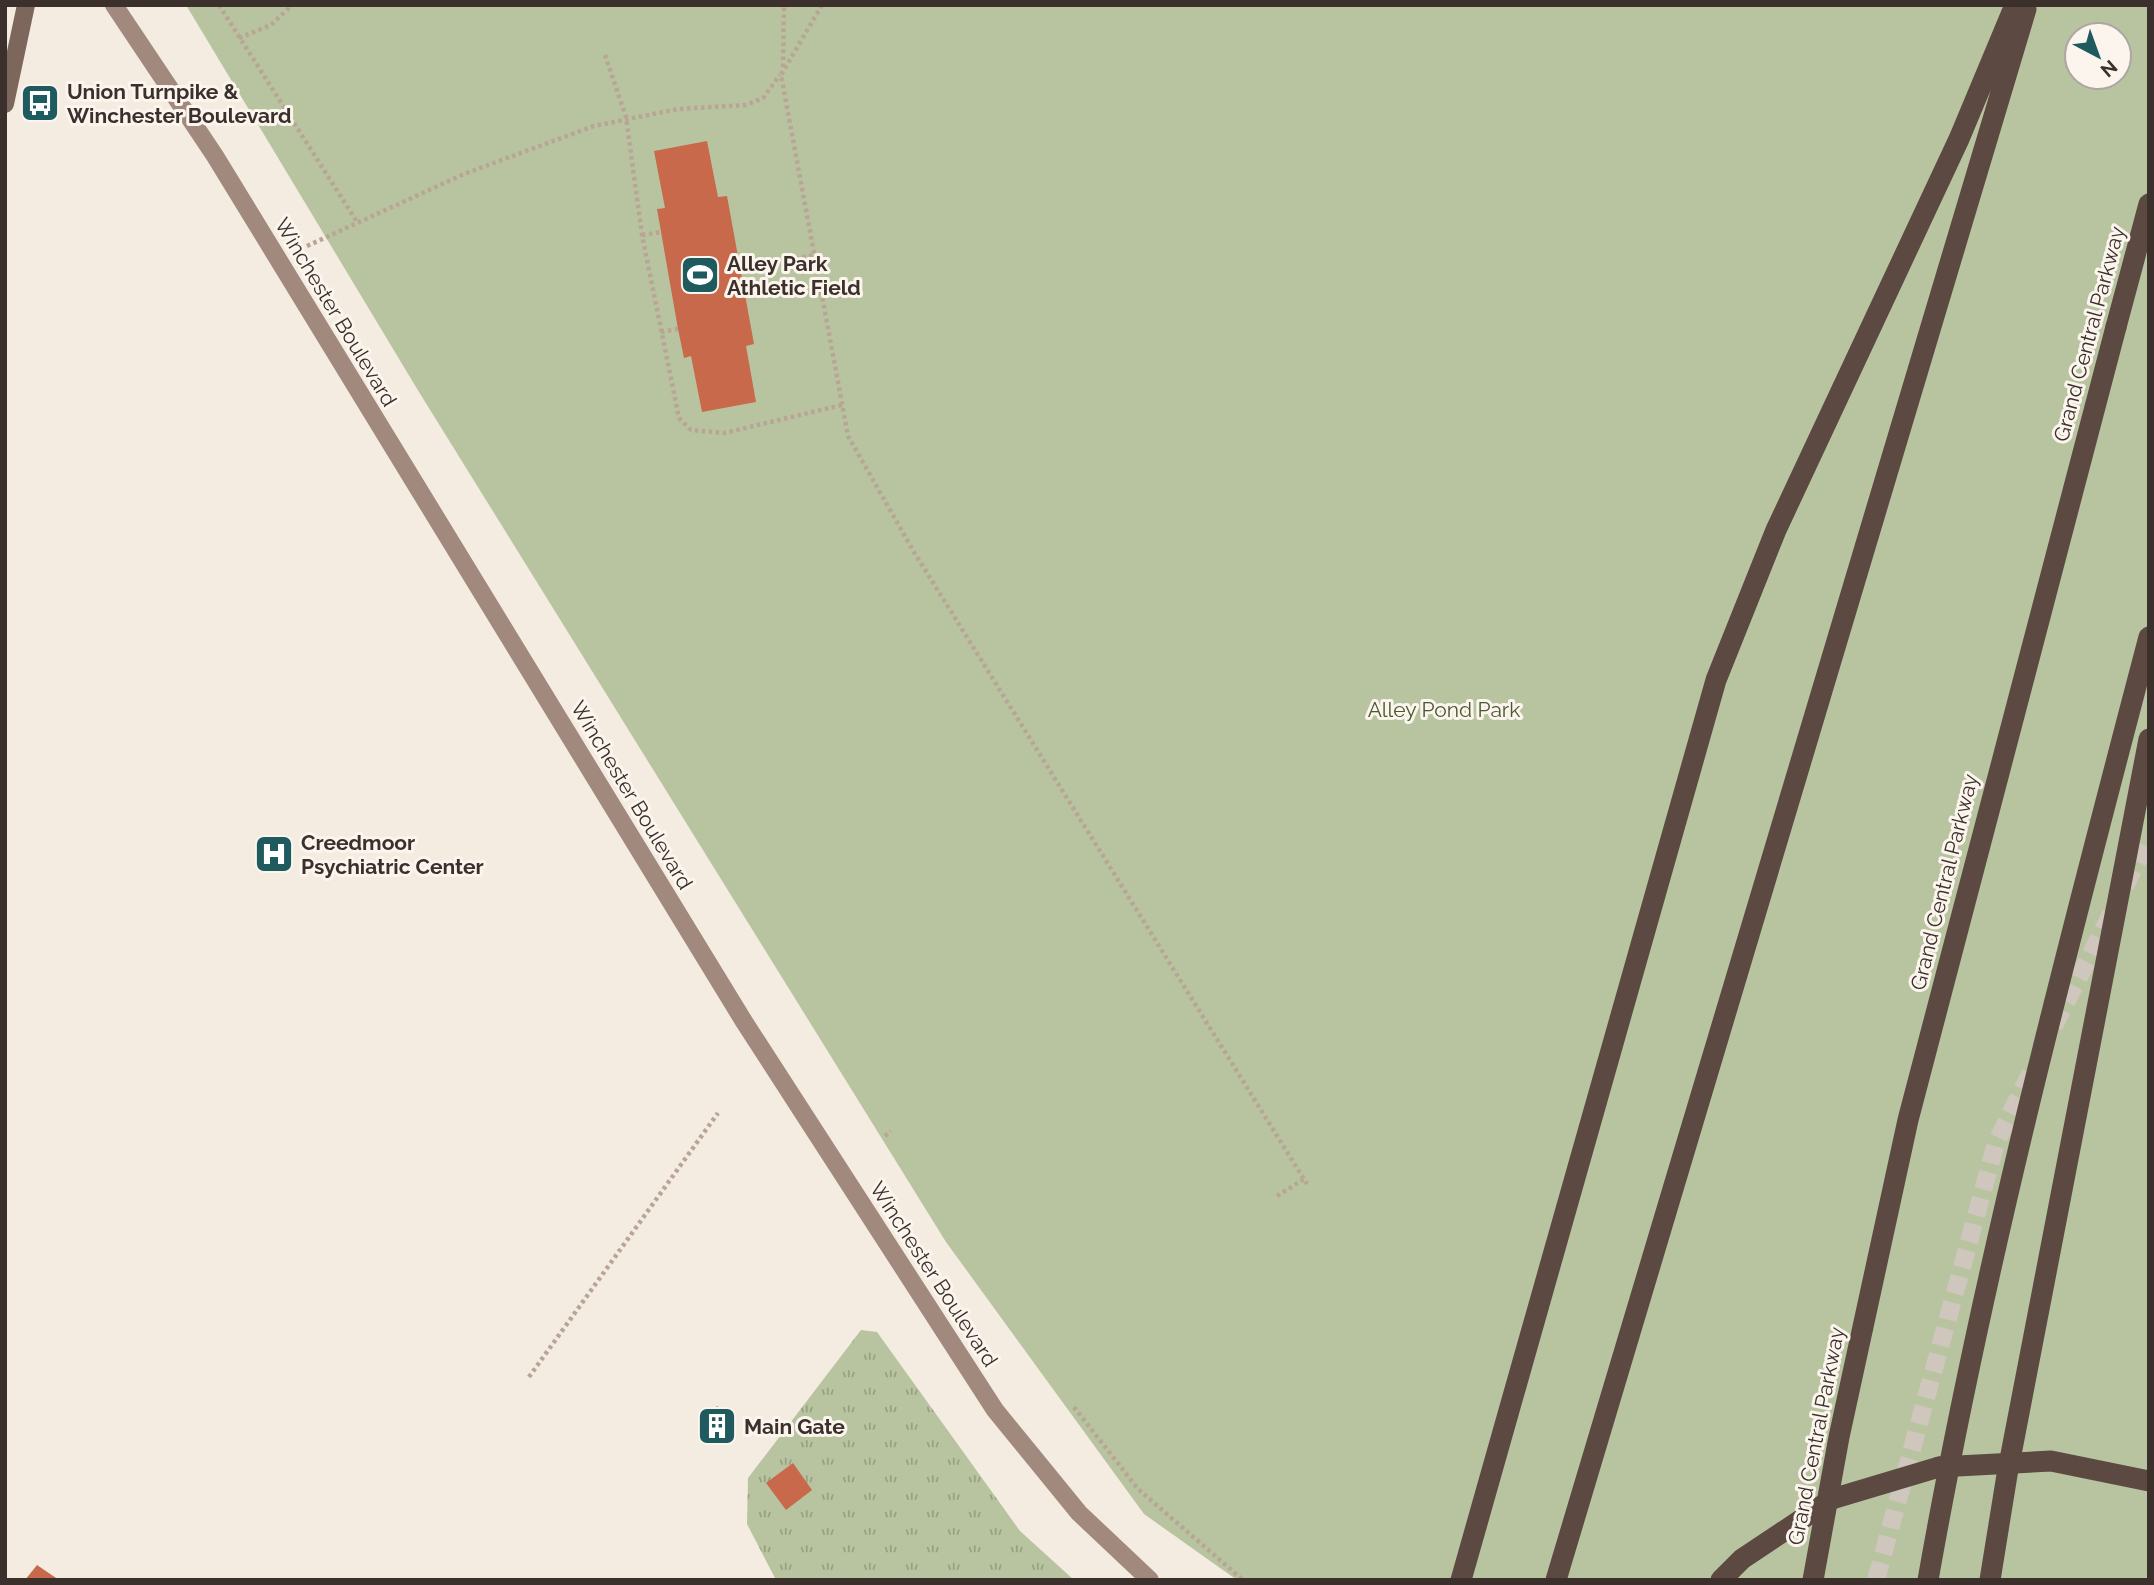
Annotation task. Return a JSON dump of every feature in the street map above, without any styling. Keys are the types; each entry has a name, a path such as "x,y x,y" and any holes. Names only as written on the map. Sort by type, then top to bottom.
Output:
{"highway":[{"path":"1461,1580 1716,680 1776,530 1959,139 2015,5"},
{"path":"1558,1580 1575,1510 2027,5"},
{"name":"Grand Central Parkway","path":"1813,1580 1839,1437 1908,1120 2149,204"},
{"path":"1928,1580 1951,1452 2023,1126 2149,637"},
{"path":"1990,1580 2007,1475 2149,739"},
{"path":"1721,1580 1742,1559 1832,1499 1939,1467 2051,1461 2149,1481"}],"main road":[{"path":"5,104 26,5"},
{"name":"Winchester Boulevard","path":"114,5 215,156 743,1020 995,1410 1079,1513 1150,1580"}],"path":[{"path":"219,5 357,222"},
{"path":"239,38 271,24 292,5"},
{"path":"784,5 785,61 781,75 848,436 914,552 1306,1181 1277,1196"},
{"path":"278,260 464,174 594,126 626,117 678,109 746,106 763,98 781,75 822,5"},
{"path":"605,55 626,117 642,235 679,418 691,430 724,433 842,405"},
{"path":"642,235 661,232"},
{"path":"740,268 814,256"},
{"path":"661,332 678,329"},
{"path":"529,1377 718,1113"},
{"path":"886,1136 891,1131"},
{"path":"1074,1407 1139,1489 1243,1580"}],"green space":[{"name":"Alley Pond Park","path":"186,5 2149,5 2149,1580 1237,1580 1144,1514 946,1242 419,392"},
{"path":"861,1330 877,1332 1020,1531 1074,1580 776,1580 747,1524 748,1478"}],"building":[{"path":"707,141 718,197 727,196 754,344 746,346 756,402 702,412 691,356 684,358 678,329 657,209 665,208 654,151"},
{"name":"Main Gate","path":"717,1406 736,1420 717,1445 699,1431"},
{"path":"793,1463 812,1490 786,1510 766,1483"},
{"path":"37,1565 59,1580 25,1580"}],"tunnel":[{"path":"2125,886 2149,839"},
{"path":"2054,1026 2111,914"},
{"path":"1876,1580 1996,1143 2032,1070"}],"place":[{"name":"Union Turnpike & Winchester Boulevard","path":"40,103"},
{"name":"Alley Park Athletic Field","path":"700,275"},
{"name":"Creedmoor Psychiatric Center","path":"274,854"},
{"name":"Main Gate","path":"717,1426"}]}
